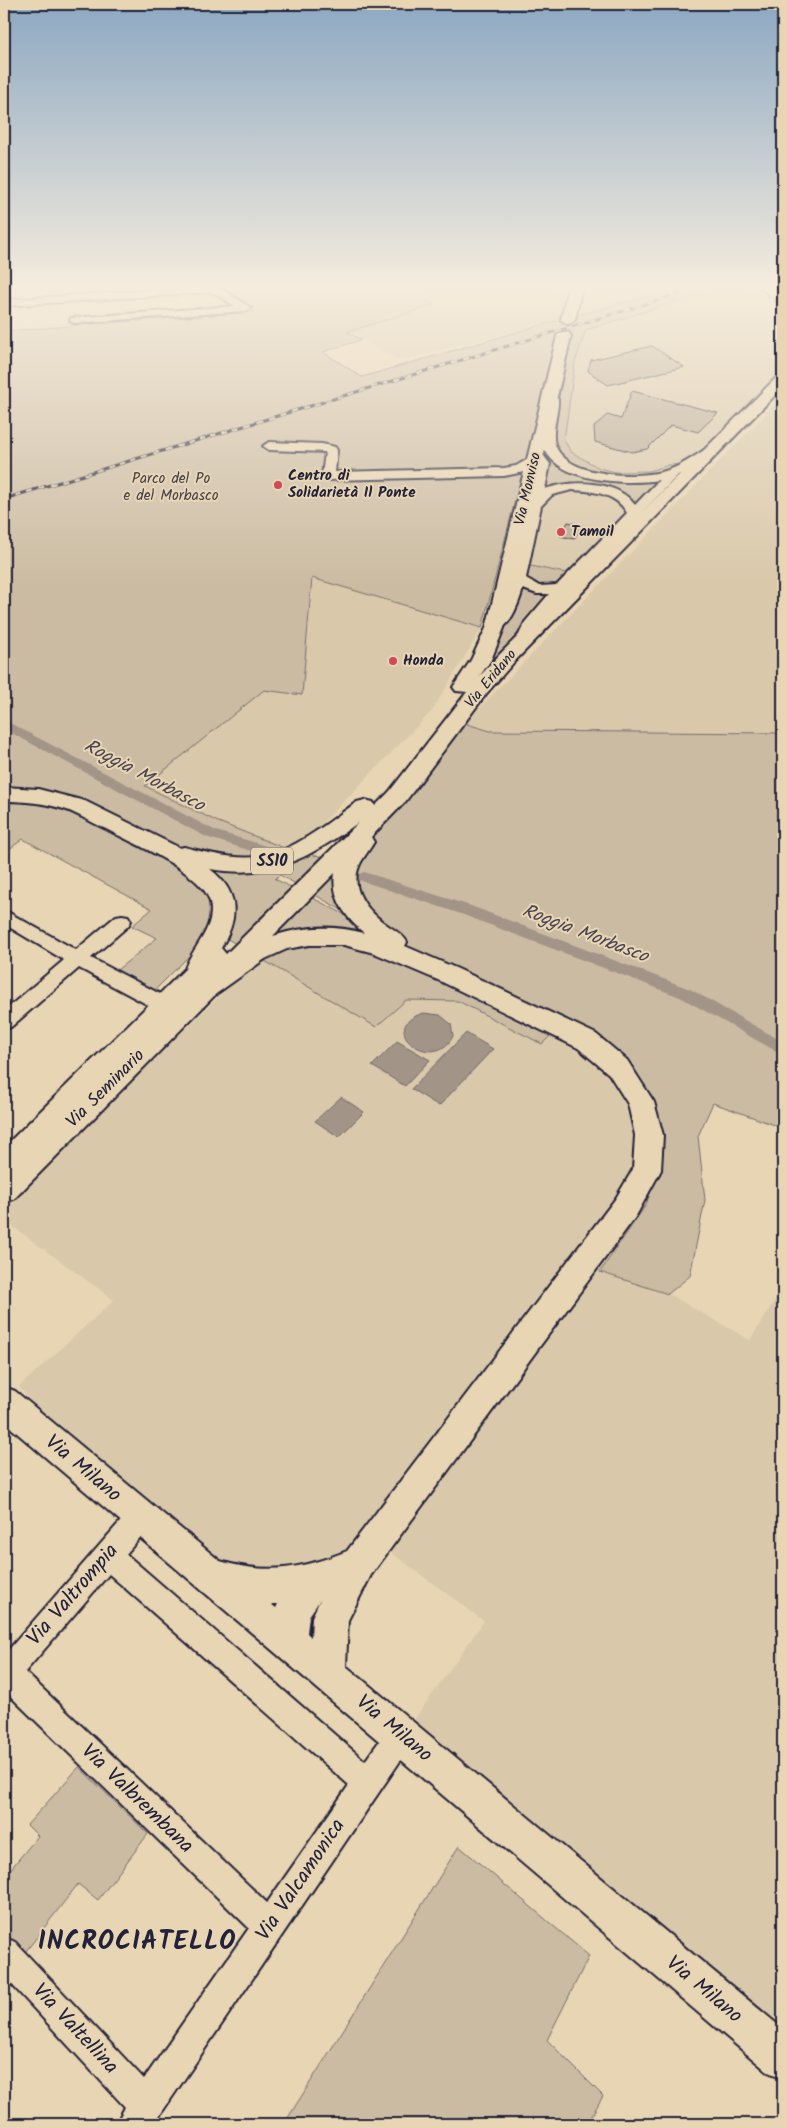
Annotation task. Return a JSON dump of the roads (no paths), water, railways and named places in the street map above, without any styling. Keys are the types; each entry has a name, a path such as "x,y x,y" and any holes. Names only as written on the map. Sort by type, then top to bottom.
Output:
{"main road":[{"name":"Via Monviso","path":"492,635 552,386"},
{"name":"Via Eridano","path":"200,982 397,797 479,690 522,643 776,386"},
{"name":"Via Eridano","path":"200,982 412,756 468,681 481,660 492,635"},
{"path":"4,794 39,796 73,804 166,850 203,875 217,889 222,903 222,916 200,982"},
{"path":"397,797 352,858 347,869 346,891 352,906 366,922 385,936 449,975"},
{"name":"SS10","path":"166,850 220,864 255,864 277,860 297,853 365,807"},
{"path":"200,982 270,946 284,941 326,935 352,937 381,946 449,975 587,1041 618,1067 641,1102 649,1135 647,1170 626,1207 358,1563 330,1617 327,1655 328,1674"},
{"name":"Via Seminario","path":"4,1164 200,982"},
{"name":"Via Seminario","path":"4,1191 200,982"},
{"name":"Via Milano","path":"4,1402 783,2057"},
{"path":"211,1576 226,1581 258,1585 285,1585 314,1581 358,1563"},
{"path":"314,1581 295,1604 288,1625 289,1641 309,1634 330,1617"}],"street":[{"path":"551,392 554,410 548,446 551,451 568,465 596,475 625,479 648,479 673,473 689,466 717,447"},
{"path":"269,446 331,450 328,476 504,472 520,469 536,457 544,464 519,579 510,608 492,635"},
{"path":"504,472 516,476 529,485"},
{"path":"522,643 530,625 561,589 673,473"},
{"path":"536,504 542,496 556,489 589,487 620,496 632,506 634,514"},
{"path":"519,579 522,583 537,590 561,589"},
{"path":"4,916 77,959 156,1001"},
{"path":"4,1022 122,921"},
{"name":"Via Valtrompia","path":"5,1672 141,1517"},
{"path":"108,1555 367,1782"},
{"name":"Via Valbrembana","path":"5,1672 270,1927"},
{"name":"Via Valcamonica","path":"139,2115 270,1927 367,1782 401,1736"},
{"name":"Via Valtellina","path":"4,1953 139,2115"}],"waterway":[{"name":"Roggia Morbasco","path":"4,724 211,834 271,852"},
{"name":"Roggia Morbasco","path":"364,877 466,910 685,993 783,1049"}],"railway":[{"path":"4,499 375,386"}],"place":[{"name":"Centro di Solidarietà Il Ponte","path":"278,485"},
{"name":"Tamoil","path":"561,532"},
{"name":"Honda","path":"393,661"}],"district":[{"name":"INCROCIATELLO","path":"137,1942"}],"park label":[{"name":"Parco del Po e del Morbasco","path":"171,488"}]}
